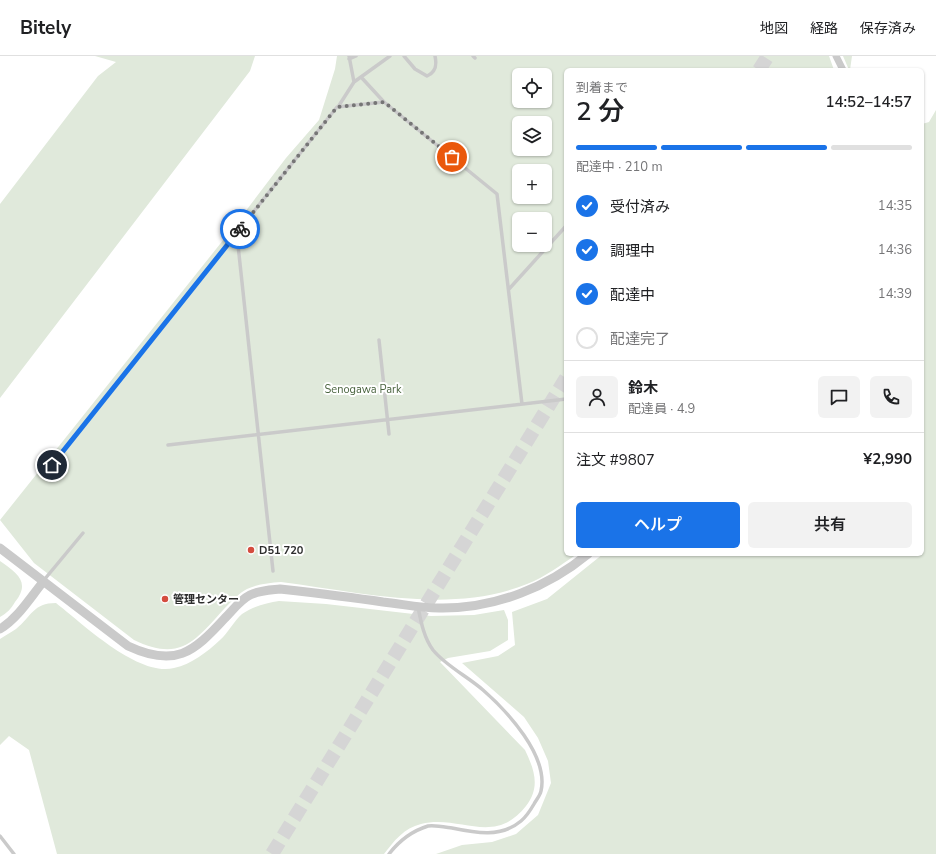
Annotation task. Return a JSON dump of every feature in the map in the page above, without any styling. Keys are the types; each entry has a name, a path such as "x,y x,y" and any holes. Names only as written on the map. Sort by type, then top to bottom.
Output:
{"street":[{"path":"836,56 842,68"},
{"path":"0,548 128,646 146,654 163,657 179,654 194,648 208,637 239,603 251,595 265,591 280,589 443,608 471,606 510,597 560,575 585,556"},
{"path":"0,629 18,613 43,582"}],"lane":[{"path":"354,82 349,57 356,56"},
{"path":"43,476 338,107 354,82 390,56"},
{"path":"404,56 415,69 427,76 432,74 435,69 435,56"},
{"path":"361,77 384,102 497,194 522,404"},
{"path":"338,107 384,102"},
{"path":"509,290 564,228"},
{"path":"232,239 238,245 273,571"},
{"path":"379,340 389,434"},
{"path":"168,445 564,399"},
{"path":"43,582 83,533"},
{"path":"389,854 406,837 429,826 477,833 498,833 513,828 528,816 541,792 542,776 535,754 522,733 490,697 433,650 421,626 418,606"},
{"path":"0,836 14,854"}],"green space":[{"path":"95,56 255,56 250,71 0,398 0,204 98,76 116,62"},
{"name":"Senogawa Park","path":"337,56 829,56 833,68 564,68 564,556 574,556 547,574 527,584 498,593 468,598 437,600 405,598 281,582 268,583 251,587 241,593 204,631 185,645 175,649 163,649 150,646 134,640 34,563 0,520 232,229 286,158 319,120 335,69"},
{"path":"843,56 852,56 850,68 848,68"},
{"path":"936,110 936,854 436,854 462,845 492,842 516,834 538,815 551,783 548,761 538,738 524,717 462,663 498,656 515,645 512,612 547,599 601,556 924,556 924,123 929,122"},
{"path":"0,561 20,578 22,589 12,607 0,617"},
{"path":"279,601 326,604 431,616 474,615 504,610 508,620 508,640 490,651 448,658 440,662 525,750 533,771 535,785 531,799 526,806 514,818 502,825 476,827 435,822 415,826 404,832 384,854 57,854 29,750 9,736 0,745 0,639 16,629 37,608 42,605 56,603 112,647 128,657 144,665 160,669 174,668 193,661 210,649 246,611 260,605"}],"tunnel":[{"path":"760,68 768,56"},
{"path":"272,854 564,381"}],"way so far":[{"path":"240,229 337,107 384,102 452,157"}],"place":[{"name":"D51 720","path":"251,550"},
{"name":"管理センター","path":"165,599"}],"route":[{"path":"52,465 240,229"}]}
